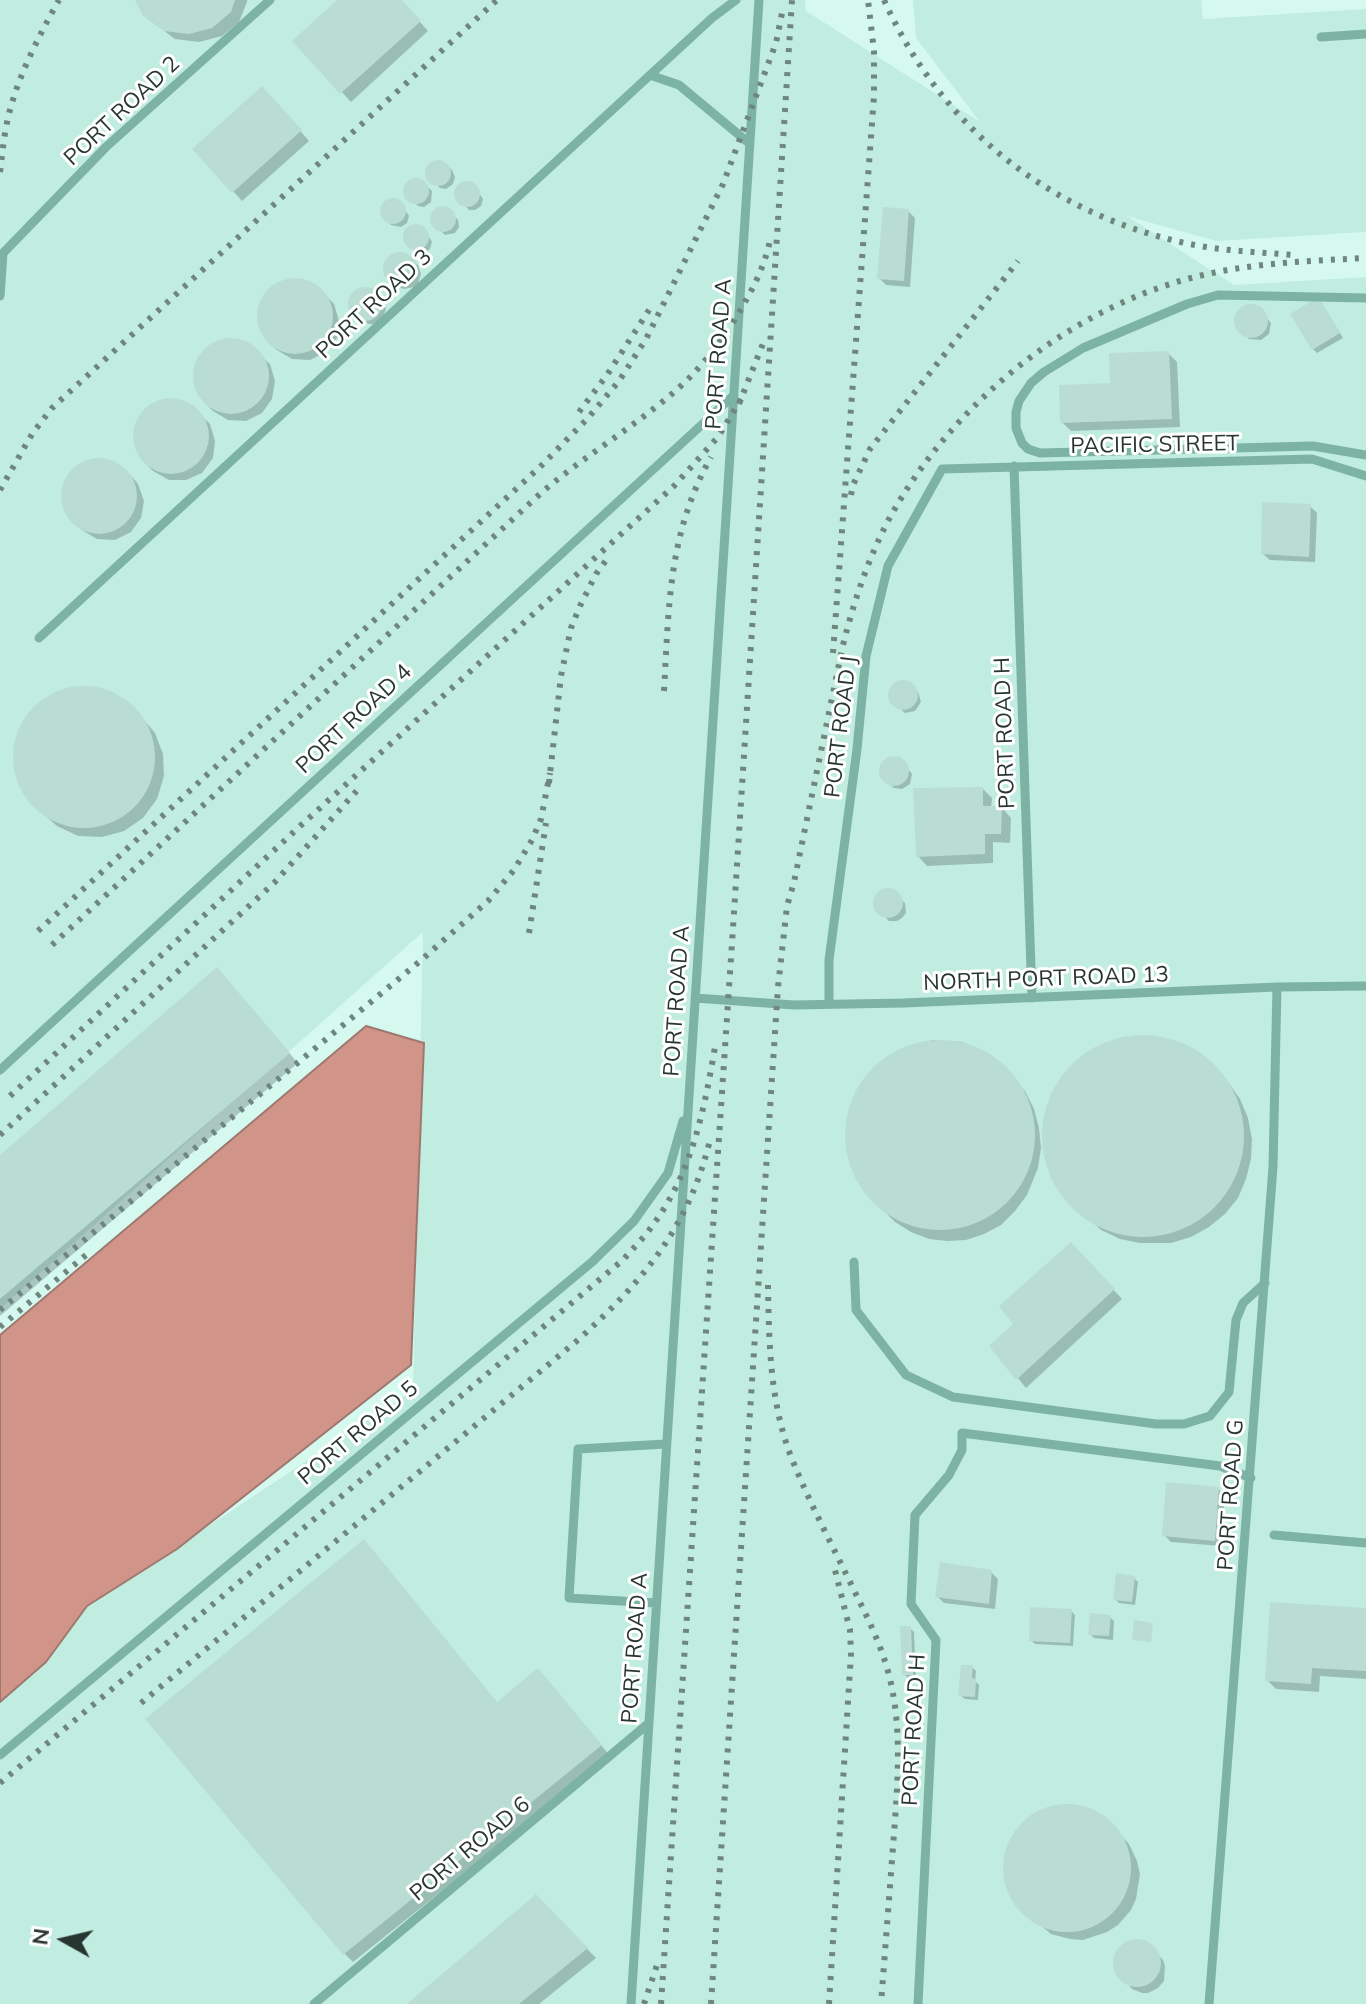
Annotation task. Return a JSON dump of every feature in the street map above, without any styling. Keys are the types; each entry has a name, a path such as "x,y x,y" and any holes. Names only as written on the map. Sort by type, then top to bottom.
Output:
{"lane":[{"name":"PORT ROAD 2","path":"0,296 3,253 106,147 270,0"},
{"name":"PORT ROAD 3","path":"39,638 712,18 736,0"},
{"name":"PORT ROAD A","path":"631,2004 759,0"},
{"path":"1321,37 1366,34"},
{"path":"650,75 679,85 750,144"},
{"path":"1366,298 1218,295 1187,304 1083,348 1044,372 1031,383 1019,401 1016,428 1022,443 1040,453 1313,446 1366,455"},
{"name":"PORT ROAD 4","path":"0,1070 733,396"},
{"name":"PACIFIC STREET","path":"942,469 1312,459 1366,476"},
{"name":"PORT ROAD H","path":"1014,466 1032,998"},
{"name":"PORT ROAD J","path":"829,1004 829,960 866,656 888,566 942,469"},
{"name":"NORTH PORT ROAD 13","path":"695,998 794,1005 1366,986"},
{"name":"PORT ROAD G","path":"1209,2004 1273,1167 1277,987"},
{"name":"PORT ROAD 5","path":"0,1755 592,1262 634,1221 668,1173 688,1102"},
{"path":"854,1262 856,1310 906,1375 953,1397 1156,1424 1184,1424 1210,1416 1229,1392 1236,1320 1243,1303 1265,1283"},
{"name":"PORT ROAD H","path":"918,2004 936,1640 911,1604 915,1515 949,1475 962,1450 962,1433 1220,1466 1251,1478"},
{"path":"656,1603 569,1598 577,1464 578,1449 666,1444"},
{"path":"1274,1535 1366,1543"},
{"name":"PORT ROAD 6","path":"314,2004 649,1723"}],"shaded area":[{"path":"0,0 805,0 806,11 980,122 916,38 913,0 1201,0 1203,19 1366,9 1366,232 1216,241 1127,216 1234,285 1366,277 1366,2004 0,2004 0,1665 413,1390 423,932 0,1309"},
{"path":"366,1026 424,1043 411,1365 177,1549 87,1606 46,1662 0,1702 0,1335"}],"building":[{"path":"135,0 235,0 231,12 212,28 189,34 164,31 143,16"},
{"path":"337,0 402,0 421,21 340,94 292,41"},
{"path":"262,86 302,130 232,193 192,149"},
{"path":"438,160 447,164 451,173 447,182 438,186 429,182 425,173 429,164"},
{"path":"416,178 425,182 429,191 425,200 416,204 407,200 403,191 407,182"},
{"path":"467,181 476,185 480,194 476,203 467,207 458,203 454,194 458,185"},
{"path":"393,198 402,202 406,211 402,220 393,224 384,220 380,211 384,202"},
{"path":"443,206 452,210 456,219 452,228 443,232 434,228 430,219 434,210"},
{"path":"883,207 909,209 904,281 877,279"},
{"path":"416,224 425,228 429,237 425,246 416,250 407,246 403,237 407,228"},
{"path":"400,252 412,257 417,269 412,281 400,286 388,281 383,269 388,257"},
{"path":"288,278 302,278 316,284 327,295 333,316 330,331 322,343 302,354 288,354 274,348 263,337 257,323 257,309 263,295 274,284"},
{"path":"365,287 377,292 382,304 377,316 365,321 353,316 348,304 353,292"},
{"path":"1315,299 1317,303 1321,301 1340,333 1312,350 1290,314"},
{"path":"1251,304 1263,309 1268,321 1263,333 1251,338 1239,333 1234,321 1239,309"},
{"path":"231,338 246,341 258,349 266,361 269,376 266,391 258,403 246,411 231,414 216,411 204,403 196,391 193,376 196,361 204,349 216,341"},
{"path":"1169,351 1172,419 1060,423 1059,385 1110,383 1109,353"},
{"path":"164,398 178,398 192,404 203,415 209,436 206,451 198,463 178,474 164,474 150,468 139,457 133,443 133,429 139,415 150,404"},
{"path":"92,458 106,458 120,464 131,475 137,496 134,511 126,523 106,534 92,534 78,528 67,517 61,503 61,489 67,475 78,464"},
{"path":"1262,502 1311,504 1309,557 1261,554"},
{"path":"903,680 914,684 918,695 914,706 903,710 892,706 888,695 892,684"},
{"path":"84,686 111,691 134,707 150,730 155,757 150,784 134,807 111,823 84,828 57,823 34,807 18,784 13,757 18,730 34,707 57,691"},
{"path":"894,756 905,760 909,771 905,782 894,786 883,782 879,771 883,760"},
{"path":"983,787 983,806 1002,806 1001,834 985,834 985,854 916,857 913,788"},
{"path":"888,888 899,892 903,903 899,914 888,918 877,914 873,903 877,892"},
{"path":"217,967 290,1053 0,1299 0,1155"},
{"path":"1143,1035 1182,1043 1214,1065 1236,1097 1244,1136 1236,1175 1214,1207 1182,1229 1143,1237 1104,1229 1072,1207 1050,1175 1042,1136 1050,1097 1072,1065 1104,1043"},
{"path":"940,1040 976,1047 1007,1068 1028,1099 1035,1135 1028,1171 1007,1202 976,1223 940,1230 904,1223 873,1202 852,1171 845,1135 852,1099 873,1068 904,1047"},
{"path":"1071,1242 1115,1289 1016,1380 989,1346 1013,1324 999,1306"},
{"path":"1166,1482 1219,1487 1215,1541 1162,1536"},
{"path":"364,1539 497,1702 538,1668 602,1745 343,1955 145,1719"},
{"path":"940,1562 992,1570 989,1604 935,1597"},
{"path":"1116,1573 1135,1576 1132,1602 1113,1600"},
{"path":"1270,1602 1366,1608 1366,1671 1312,1668 1311,1684 1265,1681"},
{"path":"1030,1607 1072,1609 1070,1643 1029,1641"},
{"path":"1090,1613 1111,1615 1109,1636 1088,1635"},
{"path":"1134,1620 1153,1623 1151,1642 1132,1640"},
{"path":"900,1626 911,1626 913,1675 902,1675"},
{"path":"961,1665 973,1665 975,1697 958,1696"},
{"path":"1067,1804 1091,1809 1112,1823 1126,1844 1131,1868 1126,1892 1112,1913 1091,1927 1067,1932 1043,1927 1022,1913 1008,1892 1003,1868 1008,1844 1022,1823 1043,1809"},
{"path":"536,1894 588,1948 519,2004 407,2004"},
{"path":"1137,1939 1154,1946 1161,1963 1154,1980 1137,1987 1120,1980 1113,1963 1120,1946"}],"railway":[{"path":"0,172 14,95 59,0"},
{"path":"0,490 32,434 52,408 497,0"},
{"path":"661,2004 792,0"},
{"path":"833,653 874,96 874,51 868,0"},
{"path":"884,0 908,46 936,87 968,125 1004,158 1045,186 1088,210 1135,229 1185,243 1225,250 1294,255"},
{"path":"38,931 542,465 619,381 646,339 723,184 776,43 783,8"},
{"path":"52,945 541,493 684,383 722,339 738,314 760,272 770,240"},
{"path":"711,2004 778,987 787,906 843,645 868,565 889,519 945,438 1016,368 1056,339 1144,293 1191,278 1256,266 1366,258"},
{"path":"851,495 870,449 1018,261"},
{"path":"579,412 651,307"},
{"path":"739,404 764,341"},
{"path":"10,1096 298,828 674,486 718,437 743,396"},
{"path":"664,691 673,571 686,514 711,457"},
{"path":"549,783 561,676 571,628 596,574 610,555"},
{"path":"0,1310 419,962 488,901 514,870 532,840 541,819 550,773"},
{"path":"0,1135 274,883 361,786"},
{"path":"529,933 546,823"},
{"path":"0,1783 624,1259 666,1206 687,1163 701,1118 715,1047"},
{"path":"141,1703 601,1318 643,1274 676,1226 690,1200 710,1140"},
{"path":"0,1327 92,1250"},
{"path":"768,1285 772,1376 786,1442 877,1639 894,1700 898,1742 897,1784 881,2004"},
{"path":"829,2004 851,1654 850,1630 834,1566"},
{"path":"644,2004 657,1965"}]}
